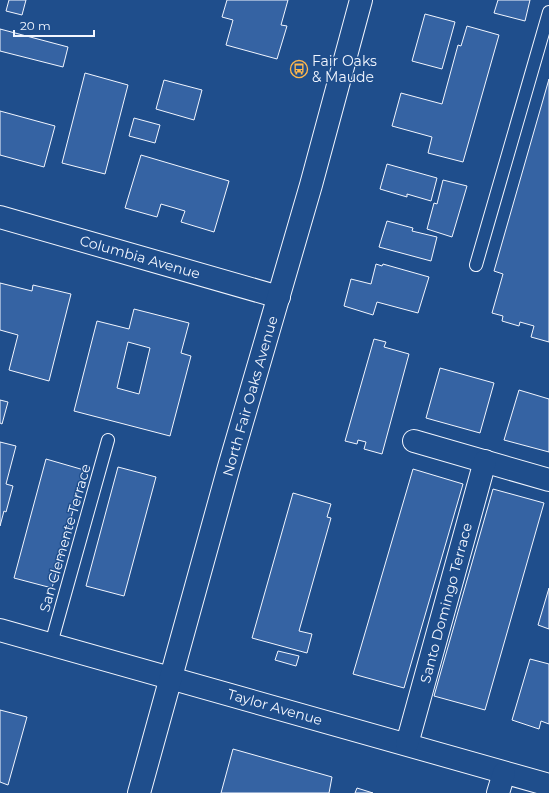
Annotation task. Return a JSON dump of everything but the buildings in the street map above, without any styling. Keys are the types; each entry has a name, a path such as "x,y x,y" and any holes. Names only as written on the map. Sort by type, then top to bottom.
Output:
{"street":[{"name":"North Fair Oaks Avenue","path":"139,793 229,467 311,185 361,0"},
{"name":"Columbia Avenue","path":"0,217 279,297"},
{"path":"414,441 549,480"},
{"name":"Santo Domingo Terrace","path":"407,744 485,461"},
{"name":"Taylor Avenue","path":"0,630 407,744 501,783 549,785"}],"lane":[{"path":"476,265 549,12"},
{"name":"San Clemente Terrace","path":"51,644 108,440"}],"place":[{"name":"Fair Oaks & Maude","path":"299,69"}]}
